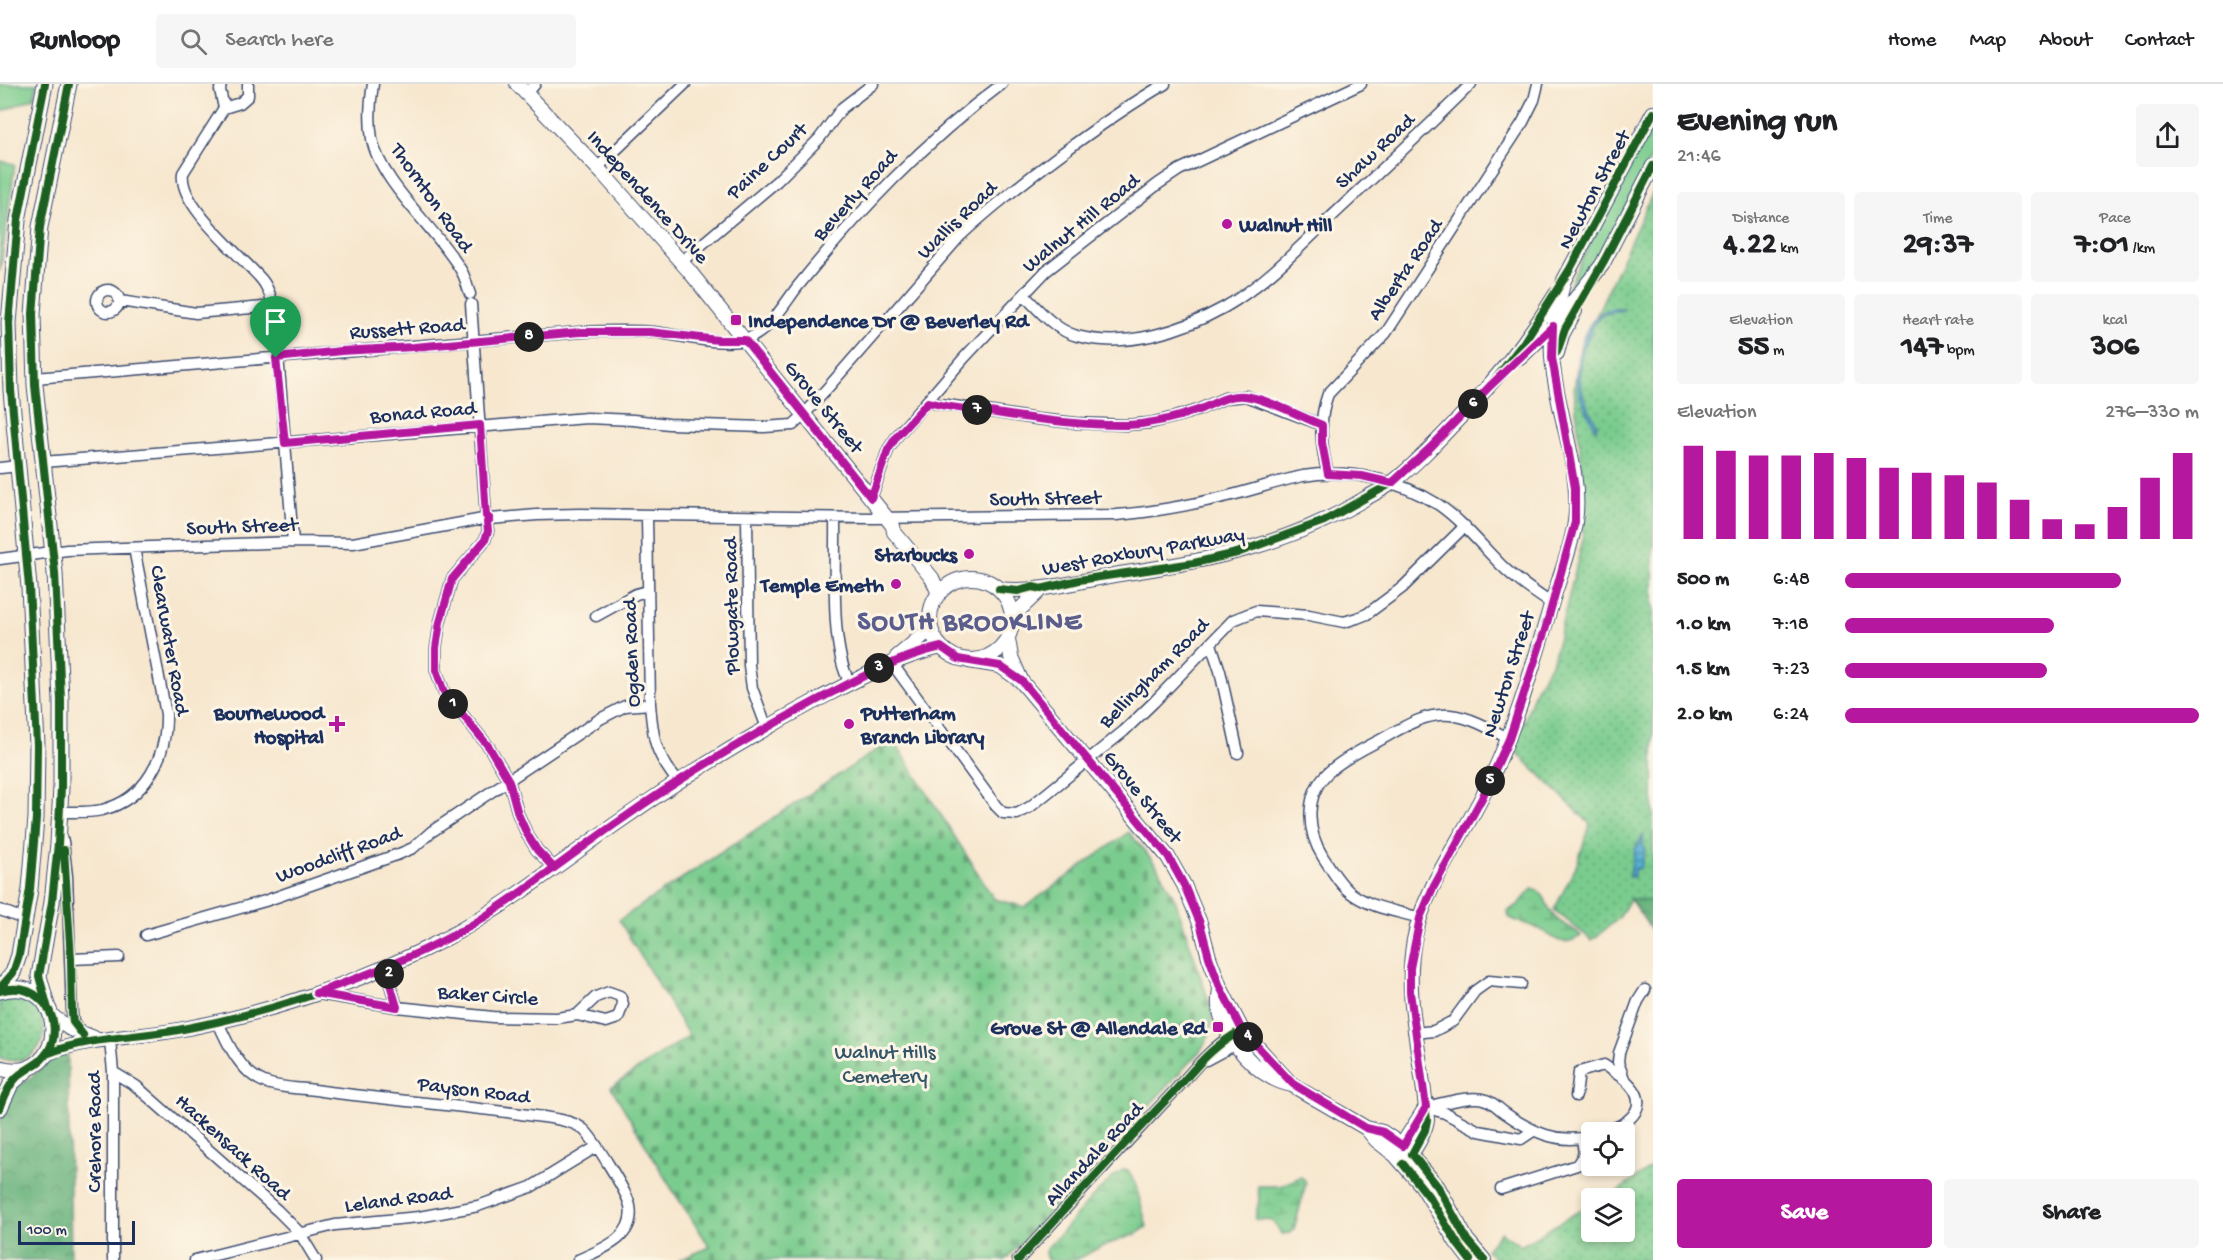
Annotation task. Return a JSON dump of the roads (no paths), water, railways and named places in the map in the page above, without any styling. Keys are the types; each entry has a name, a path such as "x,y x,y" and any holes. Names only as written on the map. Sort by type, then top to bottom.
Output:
{"highway":[{"path":"0,989 15,971 26,920 34,861 38,788 37,725 26,554 18,466 5,380 14,249 21,199 45,84"},
{"path":"0,1108 13,1081 41,1059 53,1037 50,1012 39,976 54,887 60,812 60,674 52,551 35,378 34,307 38,242 69,84"},
{"path":"0,989 14,988 27,991 39,998 50,1012"},
{"path":"0,1068 17,1070 41,1059"}],"main road":[{"name":"Independence Drive","path":"526,87 681,262 745,340"},
{"name":"Newton Street","path":"1403,1155 1425,1130 1427,1120 1410,992 1410,968 1420,918 1432,890 1482,798 1509,739 1571,539 1576,507 1573,477 1555,381 1552,348 1553,326 1564,280 1653,113"},
{"name":"West Roxbury Parkway","path":"999,589 1018,591 1034,587 1041,589 1079,580 1194,563 1248,550 1335,516 1392,483 1553,326 1576,300 1602,265 1653,166"},
{"name":"Newton Street","path":"1555,381 1557,353 1562,335 1602,265"},
{"name":"West Roxbury Parkway","path":"1490,386 1524,342 1564,280"},
{"name":"Grove Street","path":"745,340 890,522 894,532 932,578 939,594"},
{"name":"Grove Street","path":"890,522 900,528 933,568 958,580"},
{"path":"891,662 927,632 933,603 939,594 958,580 980,579 999,589 1009,601 1013,616 1008,639 1000,649 991,656 969,661 958,659 941,647 930,625"},
{"name":"West Roxbury Parkway","path":"1013,616 1041,589"},
{"name":"Grove Street","path":"1008,639 1011,657 1022,681 1168,856 1184,885 1200,923 1220,987 1219,1005 1236,1036 1293,1084 1366,1128 1376,1140 1403,1155"},
{"path":"41,1059 77,1043 146,1036 218,1022 316,993 388,967 480,920 678,782 766,728 891,662 941,647"},
{"name":"Grove Street","path":"969,661 1000,666 1022,681"},
{"path":"50,1012 69,1028 83,1035 106,1040"},
{"path":"1403,1155 1452,1236 1470,1260"},
{"path":"1403,1155 1438,1187 1467,1240 1484,1260"}],"street":[{"path":"221,84 224,108"},
{"path":"248,84 249,92 244,101 224,108 183,173 182,182 188,198 199,214 263,281 274,306 276,358 292,542"},
{"name":"Thornton Road","path":"373,84 369,106 372,140 377,156 462,273 471,299 486,519"},
{"path":"597,168 685,84"},
{"name":"Paine Court","path":"681,262 777,181 819,139 842,108 873,84"},
{"name":"Beverly Road","path":"745,340 760,333 845,231 918,153 1002,84"},
{"name":"Wallis Road","path":"804,416 960,236 983,214 1075,144 1165,84"},
{"name":"Walnut Hill Road","path":"871,498 888,450 897,436 965,357 1046,271 1070,250 1179,170 1361,84"},
{"name":"Shaw Road","path":"1024,295 1056,326 1075,336 1110,340 1144,337 1173,329 1227,306 1277,268 1471,84"},
{"name":"Alberta Road","path":"1328,474 1322,443 1322,425 1323,407 1328,394 1386,333 1523,122 1534,100 1538,84"},
{"path":"120,301 196,313 274,306"},
{"name":"Russett Road","path":"35,378 580,332 650,332 718,340 745,340"},
{"path":"928,402 1037,419 1126,425 1150,423 1175,417 1225,398 1246,396 1322,425"},
{"name":"Bonad Road","path":"43,462 587,418 669,424 774,427 793,425 804,416"},
{"path":"0,468 18,466"},
{"name":"South Street","path":"0,558 52,551 292,542 353,543 486,519 537,515 835,518 890,522 1067,518 1155,512 1231,496 1304,476 1328,474 1362,476 1392,483 1436,504 1465,526 1513,576 1552,604"},
{"name":"Ogden Road","path":"647,516 650,704 653,735 657,750 678,782"},
{"name":"Plowgate Road","path":"747,517 749,665 752,688 766,728"},
{"path":"835,518 838,646 843,670 850,683"},
{"path":"486,519 488,531 485,540 452,579 440,622 436,648 436,670 444,692 489,747 509,781 518,814 527,834 537,850 554,868"},
{"name":"Bellingham Road","path":"891,662 1003,813 1017,814 1030,807 1139,717 1233,620 1256,610 1309,615 1344,622 1366,614 1402,588 1430,563 1465,526"},
{"name":"Clearwater Road","path":"60,812 99,811 130,797 144,786 158,764 163,749 166,714 134,548"},
{"path":"596,616 636,594 647,591"},
{"path":"1211,644 1220,671 1238,753"},
{"name":"Woodcliff Road","path":"146,935 265,901 413,848 431,832 600,719 625,706 650,704"},
{"path":"1420,918 1369,903 1350,892 1332,871 1320,851 1310,826 1309,810 1320,781 1330,770 1362,749 1429,717 1460,717 1490,728 1509,739"},
{"path":"60,812 67,876 74,1022 83,1035"},
{"path":"0,910 26,920"},
{"path":"71,959 118,957"},
{"path":"388,967 397,1007"},
{"path":"1414,1033 1434,1031 1453,1021 1475,991 1489,981 1521,984"},
{"path":"1624,1079 1618,1062 1619,1053 1638,1001 1645,990"},
{"name":"Baker Circle","path":"316,993 397,1007 493,1017 577,1016"},
{"name":"Payson Road","path":"218,1022 232,1051 246,1069 263,1082 570,1122 584,1129 624,1189 631,1211 625,1233 617,1240 578,1260"},
{"name":"Allandale Road","path":"1018,1260 1213,1048 1236,1036"},
{"name":"Crehore Road","path":"106,1040 113,1072 112,1260"},
{"path":"1576,1096 1579,1072 1604,1065 1624,1079 1639,1094 1641,1102 1638,1112 1627,1122"},
{"name":"Hackensack Road","path":"113,1072 136,1086 241,1177 299,1232 316,1260"},
{"path":"1426,1107 1476,1098 1486,1100 1533,1131 1555,1138 1581,1137"},
{"path":"1426,1107 1445,1113 1479,1131 1521,1139 1533,1131"},
{"name":"Leland Road","path":"195,1260 243,1250 299,1232 335,1225 430,1216 478,1206 531,1187 596,1148"},
{"path":"1501,1189 1577,1166 1581,1159"}],"water":[{"path":"1610,309 1625,309 1599,317 1594,324 1580,361 1582,392 1597,424 1596,430 1578,388 1578,362 1583,339 1588,329 1601,313"},
{"path":"1644,834 1642,843 1645,850 1641,868 1634,870 1634,877 1629,877 1635,849"}],"place":[{"name":"Walnut Hill","path":"1227,224"},
{"name":"Independence Dr @ Beverley Rd","path":"736,320"},
{"name":"Starbucks","path":"969,554"},
{"name":"Temple Emeth","path":"896,584"},
{"name":"Bournewood Hospital","path":"337,724"},
{"name":"Putterham Branch Library","path":"849,724"},
{"name":"Grove St @ Allendale Rd","path":"1218,1027"}],"district":[{"name":"SOUTH BROOKLINE","path":"970,620"}],"park label":[{"name":"Walnut Hills Cemetery","path":"885,1063"}]}
